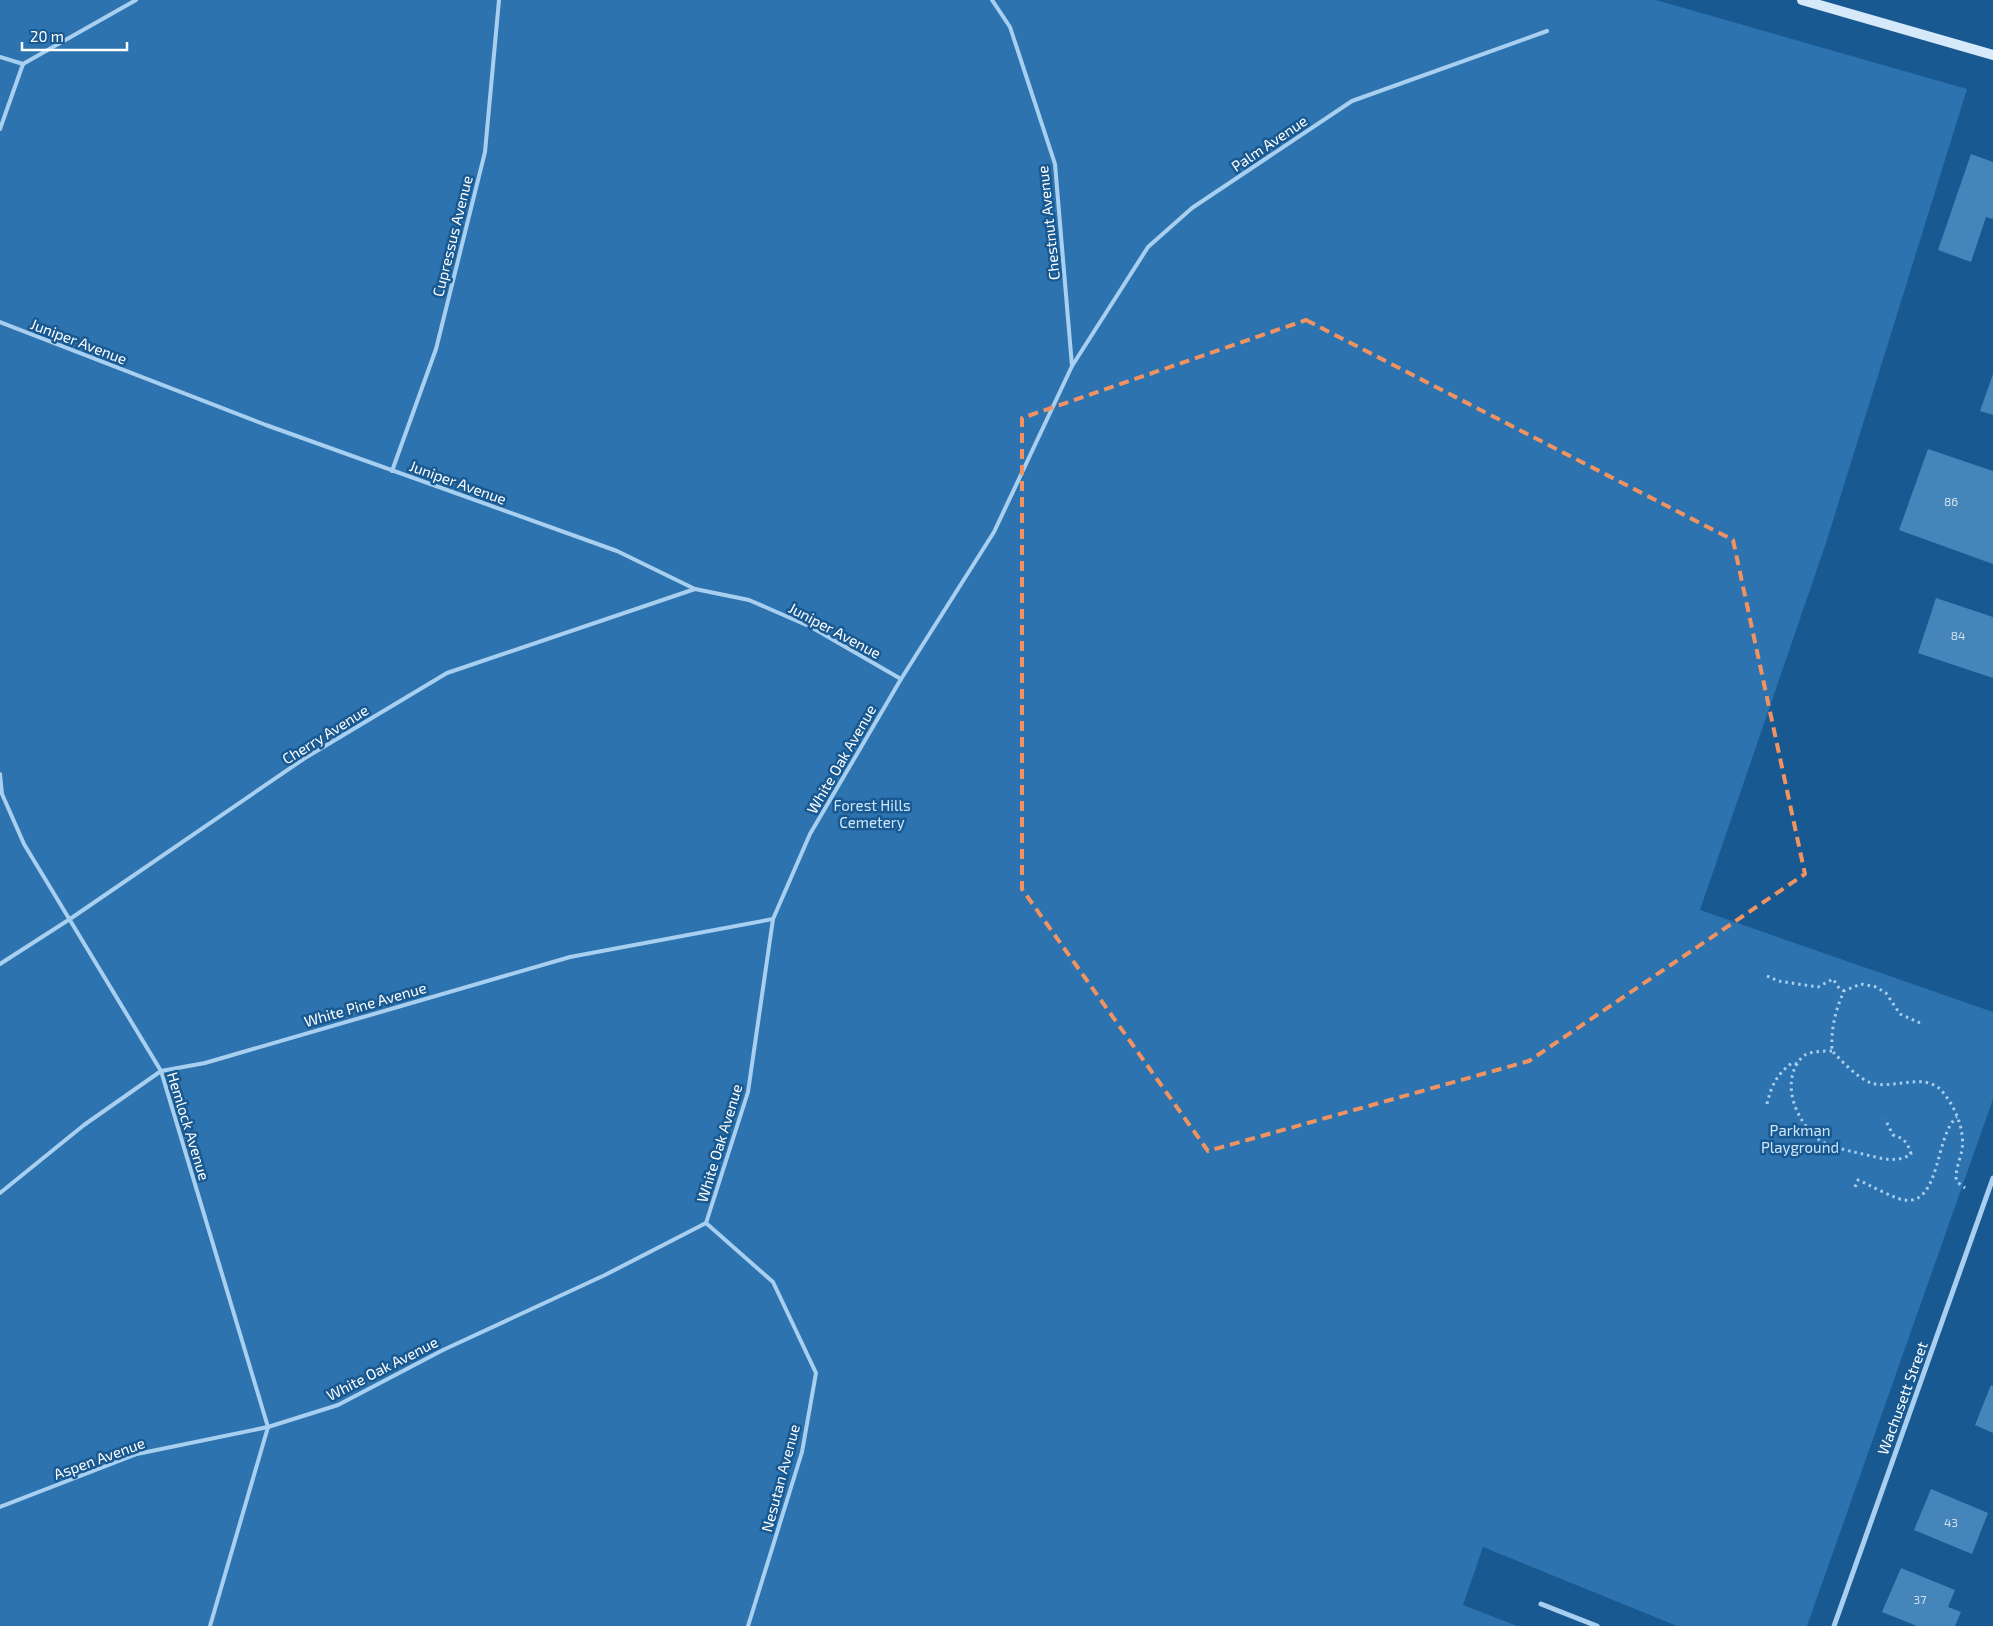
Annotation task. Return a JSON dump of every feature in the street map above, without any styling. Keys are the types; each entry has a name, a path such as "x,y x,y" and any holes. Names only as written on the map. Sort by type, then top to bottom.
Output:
{"main road":[{"path":"1802,0 1993,56"}],"street":[{"name":"Wachusett Street","path":"1834,1626 1993,1178"},
{"path":"1540,1604 1597,1626"}],"lane":[{"path":"0,129 23,64 136,0"},
{"name":"Cupressus Avenue","path":"392,471 436,349 485,152 500,0"},
{"name":"Chestnut Avenue","path":"992,0 1010,27 1055,164 1072,366"},
{"name":"Palm Avenue","path":"1072,366 1148,247 1192,208 1352,101 1547,31"},
{"path":"0,57 23,64"},
{"name":"Juniper Avenue","path":"0,322 266,425 617,551 695,589 749,600 811,627 901,679"},
{"name":"White Oak Avenue","path":"268,1427 338,1405 443,1350 605,1275 706,1223 748,1092 773,919 810,834 901,679 994,532 1072,366"},
{"name":"Cherry Avenue","path":"0,964 70,919 305,758 447,673 695,589"},
{"name":"Hemlock Avenue","path":"0,774 2,794 24,844 161,1071 268,1427"},
{"name":"White Pine Avenue","path":"0,1194 84,1125 161,1071 205,1063 570,957 773,919"},
{"name":"Nesutan Avenue","path":"706,1223 773,1282 816,1373 802,1452 748,1626"},
{"path":"210,1626 268,1427"},
{"name":"Aspen Avenue","path":"0,1507 137,1454 268,1427"}],"path":[{"path":"1767,976 1778,981 1818,987 1833,979 1839,988 1844,991"},
{"path":"1832,1051 1837,1007 1844,991 1861,984 1876,987 1886,993 1900,1014 1920,1023"},
{"path":"1832,1051 1805,1055 1796,1064 1791,1078 1791,1091 1794,1103 1806,1126 1818,1140 1875,1157 1895,1160 1904,1159 1911,1154 1909,1146 1905,1140 1892,1135 1885,1119"},
{"path":"1832,1051 1870,1083 1928,1082 1940,1089 1952,1103 1960,1127 1962,1143 1956,1178 1965,1188"},
{"path":"1767,1104 1771,1086 1784,1069 1792,1063 1796,1064"},
{"path":"1855,1187 1858,1180 1904,1200 1915,1199 1924,1194 1935,1172 1941,1144 1952,1121 1957,1117"}],"highlighted area":[{"path":"1306,320 1733,540 1805,874 1529,1061 1208,1151 1022,889 1022,418"}],"green space":[{"name":"Forest Hills Cemetery","path":"0,0 1656,0 1967,89 1826,543 1700,910 1993,1012 1993,1099 1807,1626 1677,1626 1483,1547 1463,1605 1517,1626 0,1626"}],"building":[{"path":"1971,154 1993,162 1993,219 1986,217 1971,262 1938,250"},
{"path":"1993,374 1993,415 1980,411"},
{"path":"1928,449 1993,471 1993,564 1899,530"},
{"path":"1936,598 1993,617 1993,678 1918,653"},
{"path":"1991,1385 1993,1386 1993,1433 1975,1425"},
{"path":"1931,1489 1988,1513 1972,1554 1914,1530"},
{"path":"1901,1568 1955,1590 1948,1607 1961,1612 1955,1626 1917,1626 1882,1612"}],"park label":[{"name":"Parkman Playground","path":"1800,1138"}]}
